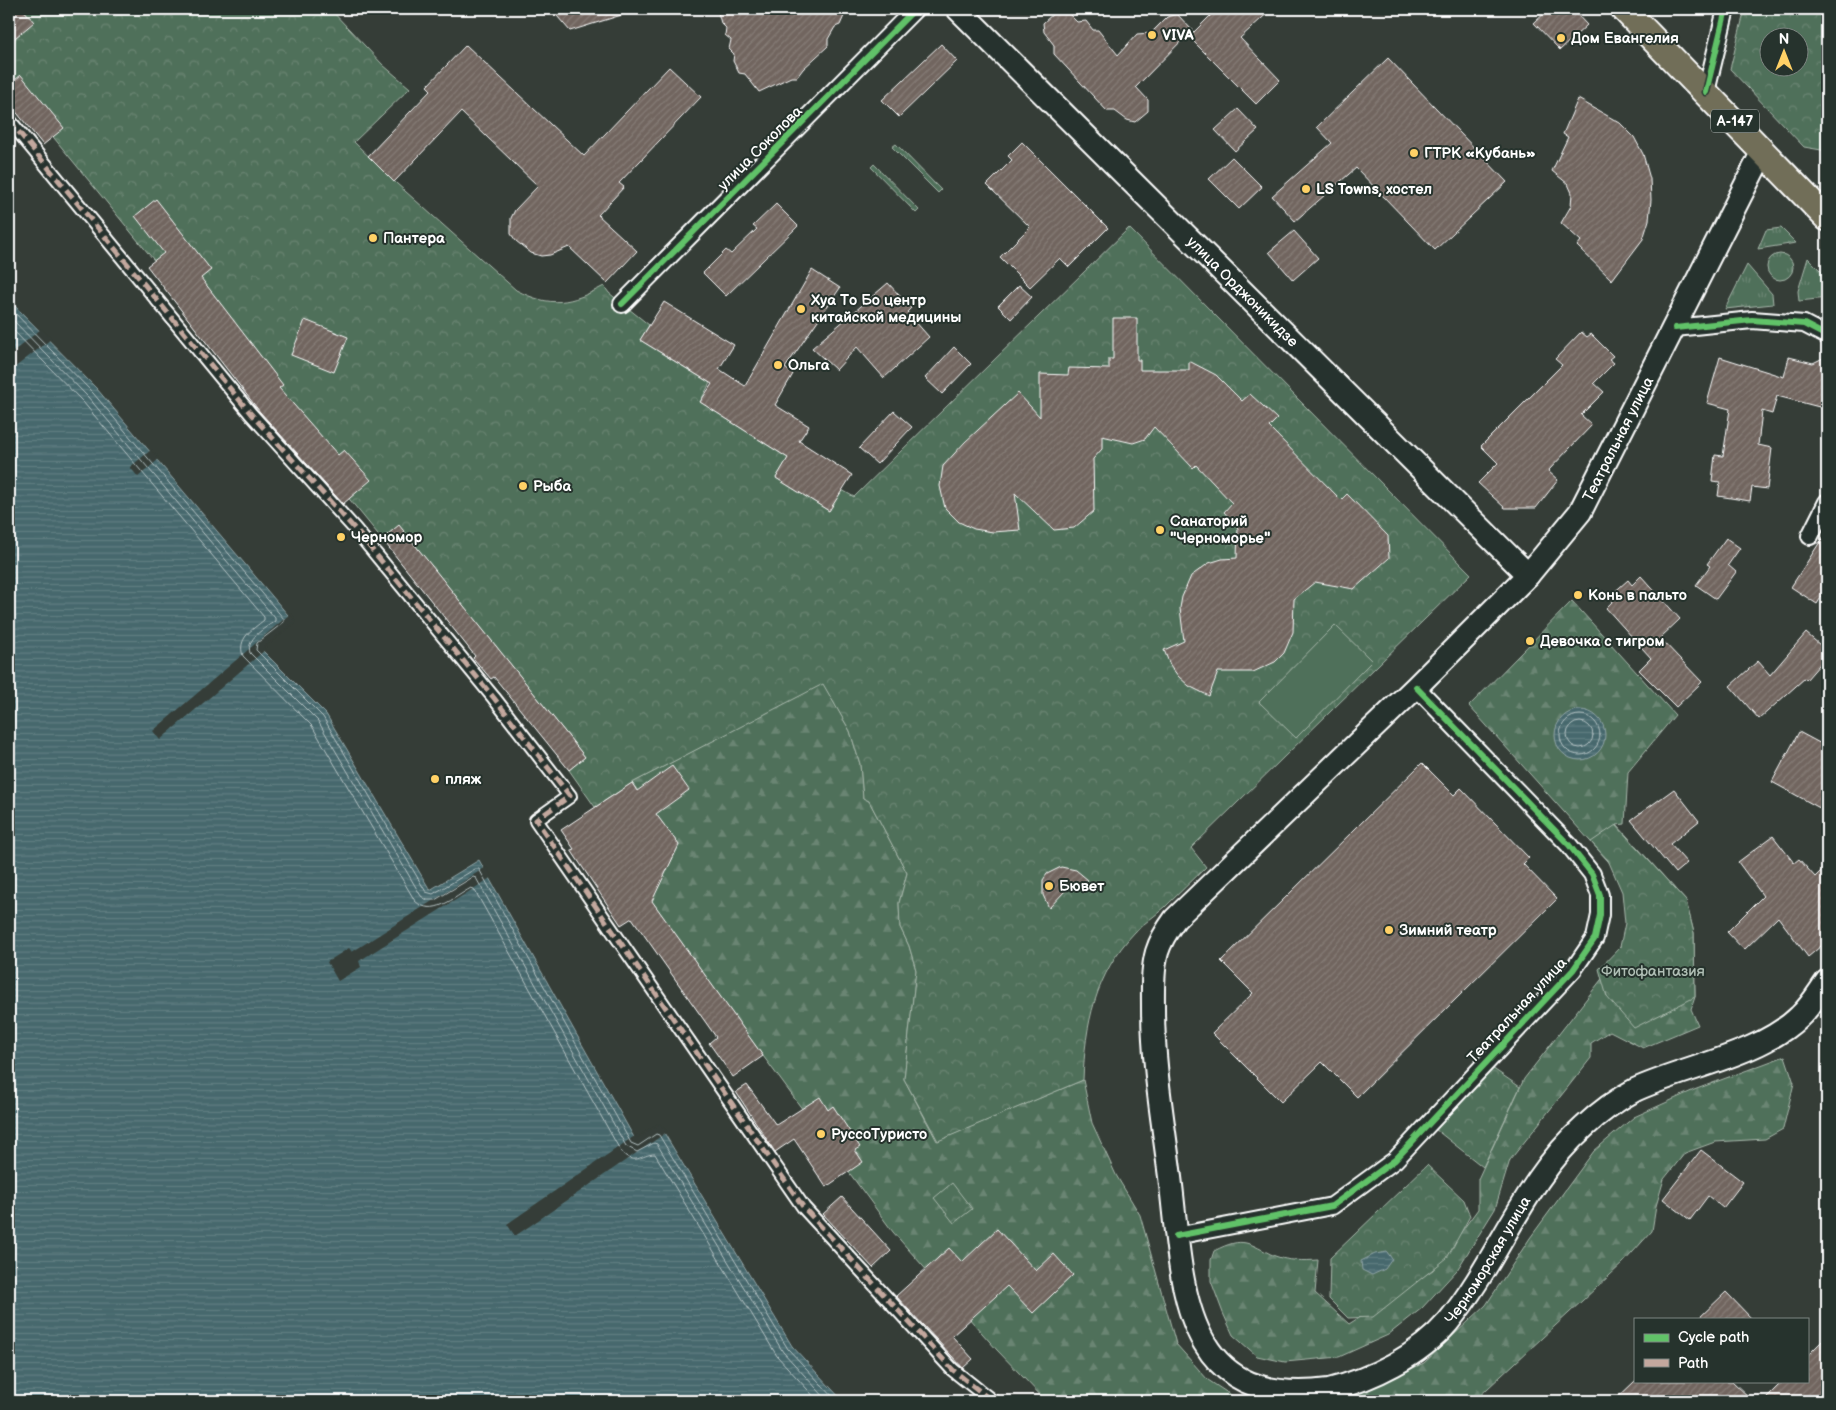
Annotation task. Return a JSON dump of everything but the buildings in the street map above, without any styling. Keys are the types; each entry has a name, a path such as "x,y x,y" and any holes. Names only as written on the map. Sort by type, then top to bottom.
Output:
{"main road":[{"name":"улица Орджоникидзе","path":"958,9 1528,575"},
{"name":"А-147","path":"1624,9 1827,218"},
{"name":"Театральная улица","path":"1177,1245 1153,1036 1154,969 1164,934 1175,919 1416,687 1528,575 1580,512 1675,328 1763,151"},
{"name":"Черноморская улица","path":"1177,1245 1195,1334 1204,1351 1221,1371 1239,1386 1270,1395 1289,1396 1345,1386 1381,1371 1415,1351 1445,1325 1468,1295 1538,1180 1580,1130 1609,1105 1636,1090 1695,1069 1777,1034 1800,1016 1827,981"}],"street":[{"name":"улица Соколова","path":"622,304 915,9"},
{"path":"1706,92 1726,9"},
{"path":"9,120 251,414 342,515 418,606 570,796 536,820 804,1208 953,1370 992,1401"},
{"path":"1675,328 1752,320 1804,324 1827,336"},
{"path":"1810,536 1827,502"},
{"name":"Театральная улица","path":"1177,1245 1332,1206 1395,1160 1573,970 1595,938 1600,915 1600,896 1592,874 1569,844 1416,687"}],"green space":[{"path":"9,9 330,9 383,65 410,88 354,142 396,183 516,290 528,296 560,302 581,297 604,286 609,293 649,325 640,340 710,383 700,402 788,458 776,478 829,511 842,490 854,497 1129,228 1471,574 1191,848 1206,867 1165,907 1135,932 1121,948 1101,983 1086,1040 1083,1080 938,1141 904,1079 916,970 909,946 900,927 899,903 907,873 869,801 863,798 860,764 850,731 823,684 632,783 595,807 569,770 585,757 399,526 382,539 9,83"},
{"path":"1745,9 1827,9 1827,151 1804,147 1730,69"},
{"path":"896,144 941,190 938,193 892,147"},
{"path":"874,164 919,210 916,213 871,167"},
{"path":"1781,228 1796,243 1758,249 1766,230"},
{"path":"1780,254 1789,258 1793,267 1789,276 1780,280 1771,276 1767,267 1771,258"},
{"path":"1808,258 1827,277 1827,298 1799,301 1798,291"},
{"path":"1747,265 1772,294 1773,304 1725,309"},
{"path":"1572,601 1675,715 1628,772 1625,824 1617,825 1686,901 1694,933 1695,997 1691,1009 1698,1025 1643,1048 1610,1031 1591,1043 1591,1058 1510,1160 1495,1209 1457,1270 1422,1308 1388,1335 1339,1357 1285,1362 1257,1356 1233,1335 1223,1313 1211,1281 1211,1260 1214,1251 1240,1242 1285,1259 1318,1260 1315,1293 1349,1324 1433,1270 1478,1209 1478,1179 1524,1079 1629,944 1630,906 1616,870 1469,706"},
{"path":"1335,625 1372,661 1296,738 1259,702"},
{"path":"823,683 850,731 860,764 863,798 869,801 907,873 899,903 900,927 909,946 916,970 904,1079 937,1141 1083,1080 1092,1123 1116,1175 1140,1215 1176,1344 1208,1380 1240,1401 1046,1401 997,1350 893,1232 644,891 663,878 679,845 632,783"},
{"name":"Фитофантазия","path":"1616,825 1686,901 1694,933 1695,997 1634,1028 1607,997 1599,969 1620,947 1625,923 1622,892 1608,860 1591,842"},
{"path":"1785,1056 1794,1083 1783,1129 1765,1139 1715,1142 1685,1153 1664,1179 1656,1206 1652,1231 1623,1263 1474,1401 1341,1401 1424,1363 1486,1305 1530,1238 1594,1151 1634,1117 1694,1090"},
{"path":"1492,1068 1520,1087 1483,1167 1435,1129"},
{"path":"1427,1165 1464,1200 1470,1216 1447,1258 1373,1317 1348,1318 1329,1299 1330,1258"},
{"path":"952,1183 972,1209 954,1223 934,1198"}],"water":[{"path":"9,300 97,389 293,621 260,648 326,714 430,890 479,860 636,1141 660,1126 792,1346 843,1401 9,1401"},
{"path":"1580,710 1589,712 1600,721 1605,735 1603,744 1594,755 1580,760 1571,758 1560,749 1555,735 1557,726 1566,715"},
{"path":"1387,1252 1392,1259 1385,1269 1372,1275 1362,1270 1361,1261 1375,1254"}],"pier":[{"path":"41,329 51,339 9,372 9,355"},
{"path":"151,450 159,459 138,477 130,467"},
{"path":"290,614 295,620 294,623 263,648 265,650 160,740 153,731"},
{"path":"486,867 492,877 359,961 361,967 338,981 327,962 349,948 352,952"},
{"path":"659,1124 667,1132 515,1236 507,1224 636,1135 637,1138"}],"marked path":[{"path":"9,120 251,414 355,529 494,698 570,796 536,820 804,1208 953,1370 992,1401"}],"cycle path":[{"path":"622,304 915,9"},
{"path":"1706,92 1726,9"},
{"path":"1675,328 1752,320 1804,324 1827,336"},
{"path":"1176,1236 1332,1206 1395,1160 1573,970 1595,938 1600,915 1600,895 1592,874 1569,845 1416,687"}],"place":[{"name":"VIVA","path":"1152,35"},
{"name":"Дом Евангелия","path":"1561,38"},
{"name":"ГТРК «Кубань»","path":"1414,153"},
{"name":"LS Towns, хостел","path":"1306,189"},
{"name":"Пантера","path":"373,238"},
{"name":"Хуа То Бо центр китайской медицины","path":"801,309"},
{"name":"Ольга","path":"778,365"},
{"name":"Рыба","path":"523,486"},
{"name":"Санаторий \"Черноморье\"","path":"1160,530"},
{"name":"Черномор","path":"341,537"},
{"name":"Конь в пальто","path":"1578,595"},
{"name":"Девочка с тигром","path":"1530,641"},
{"name":"пляж","path":"435,779"},
{"name":"Бювет","path":"1049,886"},
{"name":"Зимний театр","path":"1389,930"},
{"name":"РуссоТуристо","path":"821,1134"}]}
